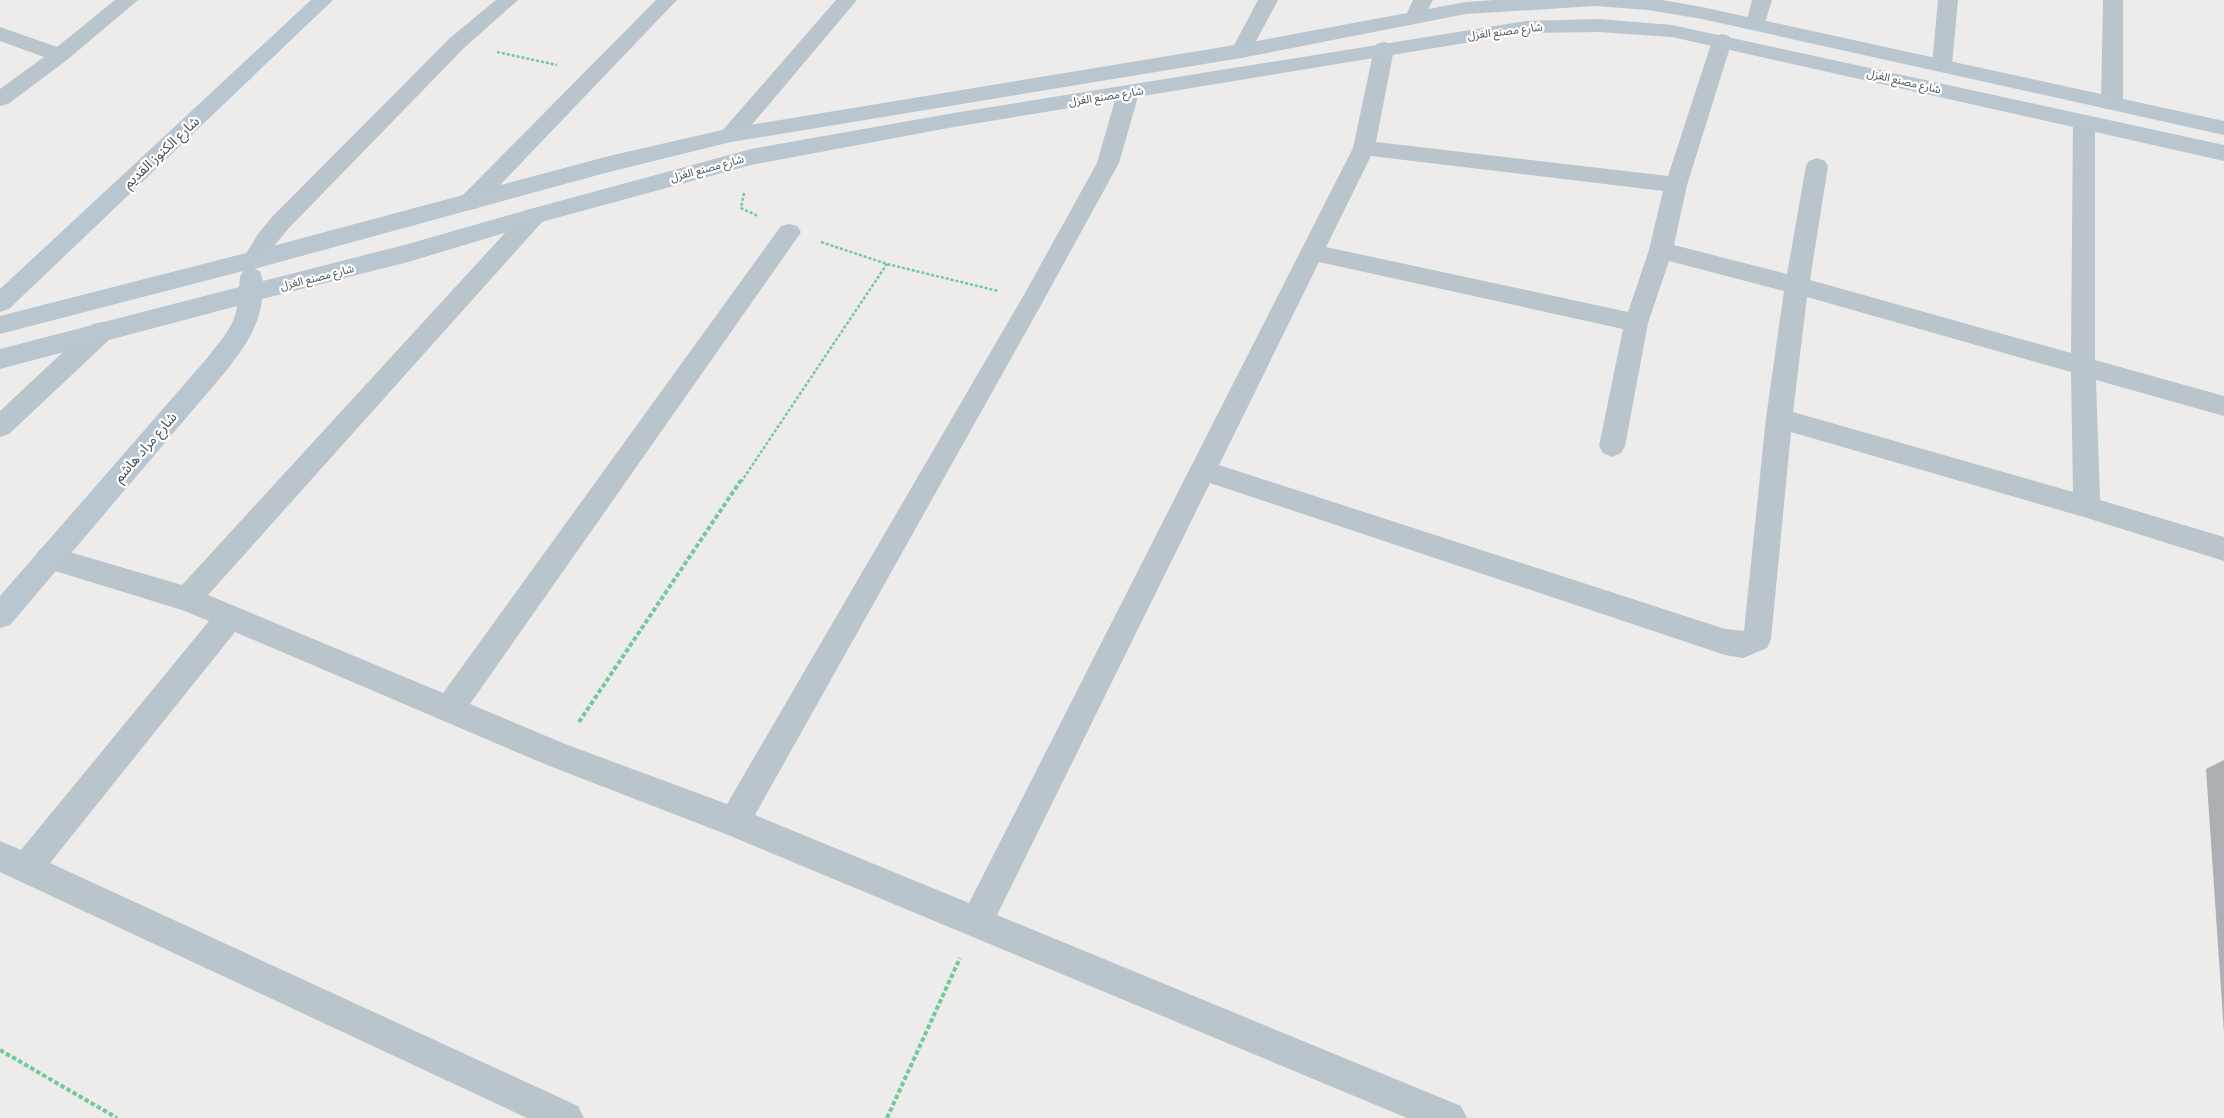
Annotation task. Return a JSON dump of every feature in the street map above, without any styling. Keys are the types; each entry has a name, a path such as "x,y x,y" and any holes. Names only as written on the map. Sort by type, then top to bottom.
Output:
{"street":[{"path":"0,99 60,55 128,0"},
{"name":"شارع الكنوز القديم","path":"0,304 323,0"},
{"path":"254,260 266,240 280,223 457,43 508,0"},
{"path":"470,202 667,0"},
{"path":"731,135 847,0"},
{"path":"1241,51 1268,0"},
{"name":"شارع مصنع الغزل","path":"0,325 254,260 608,164 731,135 1241,51 1419,8 1595,0 1648,4 1756,24 2224,128"},
{"path":"1756,24 1762,0"},
{"path":"1942,65 1948,0"},
{"path":"2112,103 2113,0"},
{"name":"شارع مصنع الغزل","path":"0,359 408,253 534,216 751,157 948,121 1128,93 1526,26 1574,24 1652,29 1722,41 2224,153"},
{"path":"0,34 60,55"},
{"path":"1612,446 1636,323 1661,250 1676,185 1722,41"},
{"path":"976,923 1364,148 1384,49"},
{"path":"734,822 1033,299 1108,163 1128,93"},
{"path":"2084,122 2083,366 2087,507"},
{"path":"1364,148 1676,185"},
{"path":"1202,470 1725,642 1743,645 1757,639 1796,285 1817,166"},
{"path":"187,599 534,216"},
{"path":"449,709 789,232"},
{"path":"1661,250 1796,285 2224,406"},
{"path":"1312,252 1636,323"},
{"name":"شارع مراد هاشم","path":"0,616 217,364 237,338 248,314 254,260"},
{"path":"0,427 102,331"},
{"path":"1780,418 2087,507 2224,549"},
{"path":"49,558 187,599 231,616 558,755 734,822 976,923 1398,1107 1449,1118"},
{"path":"231,616 13,862 566,1118"}],"path":[{"path":"457,43 596,74"},
{"path":"751,157 741,208 789,232 887,264 1033,299"},
{"path":"558,755 887,264"},
{"path":"887,1118 976,923"},
{"path":"0,1050 118,1118"}]}
